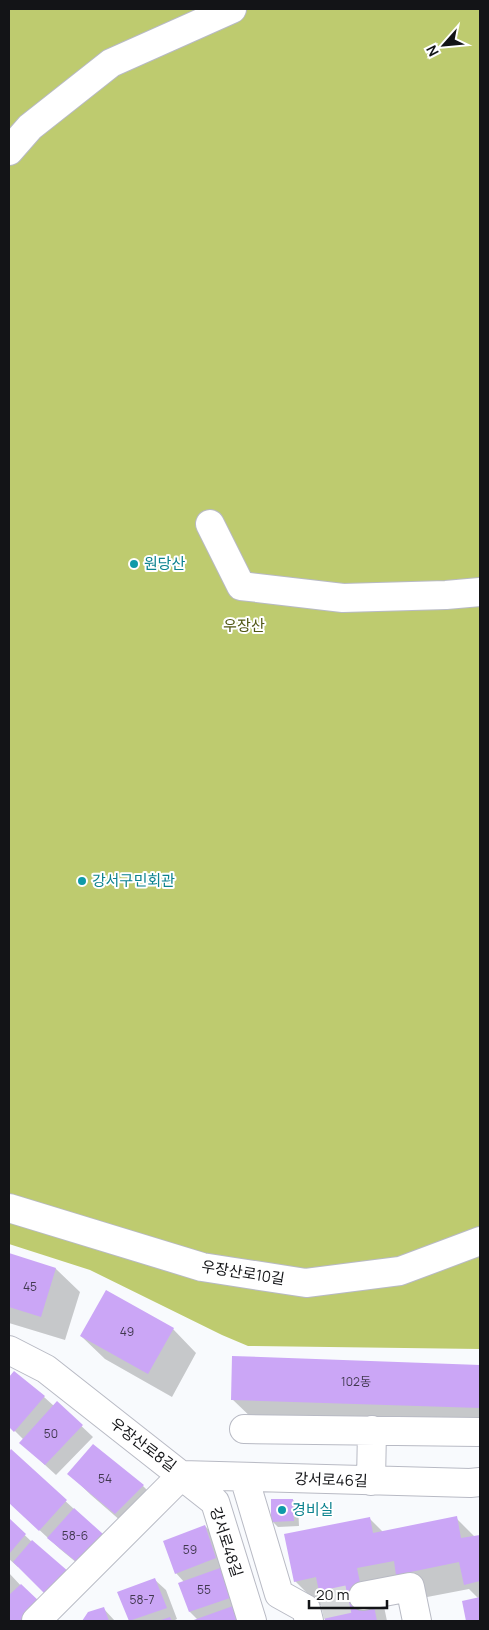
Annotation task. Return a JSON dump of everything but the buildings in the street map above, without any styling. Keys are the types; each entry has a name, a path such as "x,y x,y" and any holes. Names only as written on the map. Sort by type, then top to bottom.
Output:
{"street":[{"path":"9,151 30,127 112,64 232,9"},
{"path":"210,524 241,586 343,598 446,595 480,592"},
{"name":"우장산로10길","path":"9,1208 202,1267 306,1283 400,1271 480,1241"},
{"name":"우장산로8길","path":"9,1350 46,1369 182,1475 36,1621"},
{"path":"244,1429 478,1432"},
{"path":"371,1481 372,1430"},
{"name":"강서로46길","path":"182,1475 470,1484 480,1482"},
{"name":"강서로48길","path":"182,1475 215,1502 252,1621"},
{"path":"244,1477 279,1594 312,1612"},
{"path":"363,1596 410,1587 417,1621"}],"green space":[{"name":"우장산","path":"9,9 480,9 480,1349 248,1346 90,1270 9,1244"}],"tunnel":[{"path":"321,1605 363,1596"}],"place":[{"name":"원당산","path":"134,564"},
{"name":"강서구민회관","path":"82,881"},
{"name":"경비실","path":"282,1510"}]}
